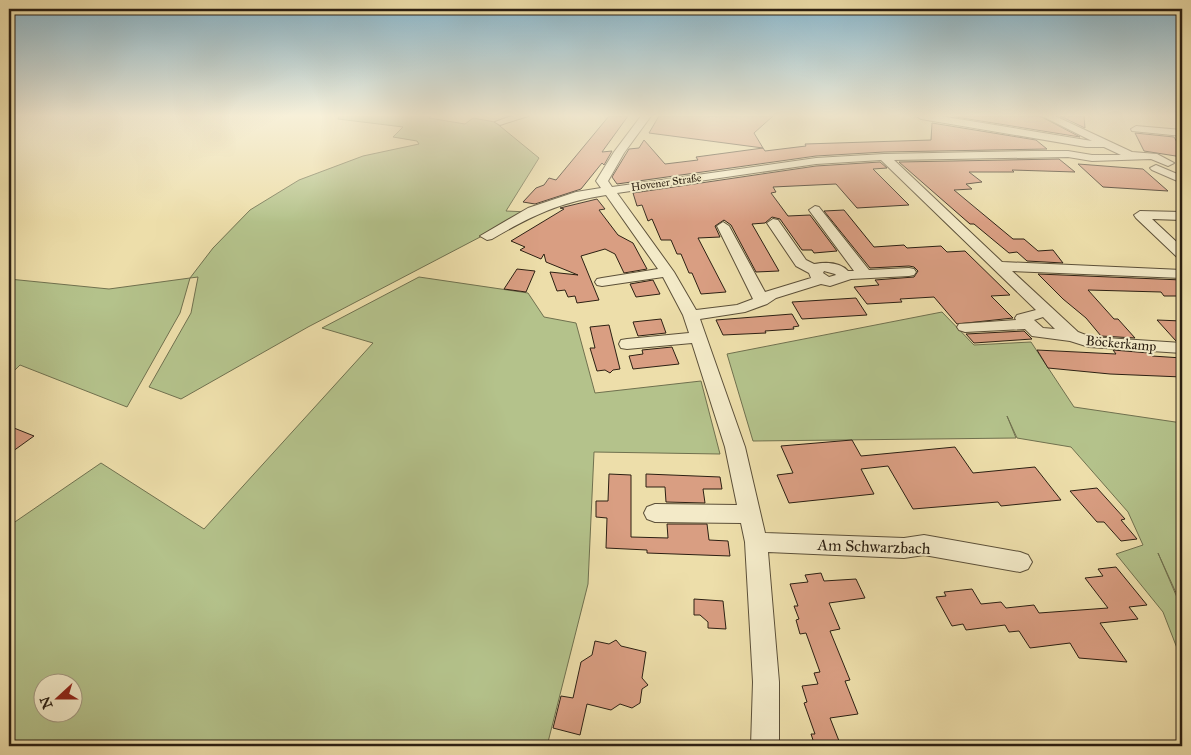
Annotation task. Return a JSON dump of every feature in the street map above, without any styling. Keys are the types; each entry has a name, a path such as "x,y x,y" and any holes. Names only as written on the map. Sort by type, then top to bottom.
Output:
{"street":[{"path":"620,151 602,181 667,272 691,315 735,447 756,542 766,682 765,746"},
{"path":"1064,151 1068,154"},
{"path":"1121,151 1132,157 1168,163 1179,178"},
{"path":"1123,151 1132,157"},
{"name":"Hovener Straße","path":"487,236 532,211 580,195 816,161 884,157 1068,154 1078,158 1132,157"},
{"name":"Böckerkamp","path":"884,157 1072,336 1089,342 1182,348"},
{"path":"815,210 865,275"},
{"path":"1182,216 1140,215 1182,254"},
{"path":"773,224 801,263 819,275"},
{"path":"723,226 762,301"},
{"path":"998,266 1182,274"},
{"path":"819,275 821,267 832,267 841,271 844,277 909,272"},
{"path":"602,282 667,272"},
{"path":"691,315 740,309 762,301 771,294 819,275"},
{"path":"1046,312 1023,318 1038,332 1072,336"},
{"path":"965,327 1028,324"},
{"path":"627,344 699,337"},
{"path":"655,513 749,514"},
{"name":"Am Schwarzbach","path":"756,542 904,548 924,545 1020,562"}],"green space":[{"path":"385,151 531,151 539,158 506,211 528,212 308,327 181,399 149,387 191,313 198,277 190,278 213,248 250,210 299,180 363,156"},
{"path":"419,277 528,293 544,317 576,323 595,393 701,381 720,454 594,452 588,584 547,746 9,746 9,526 101,463 204,529 373,343 322,328"},
{"path":"190,278 180,313 127,407 20,365 9,376 9,279 109,289"},
{"path":"942,312 974,345 1031,342 1074,407 1182,423 1182,606 1158,553 1182,609 1182,661 1163,612 1116,554 1143,545 1128,512 1071,447 1017,438 1007,416 1016,438 753,441 727,354"}],"building":[{"path":"580,151 612,151 604,165 602,163 581,189 535,204 523,202 536,188 544,185 549,178 556,180"},
{"path":"628,151 654,151 665,164 698,160 696,157 739,151 926,151 816,156 617,184 612,177"},
{"path":"1145,151 1182,151 1182,157"},
{"path":"1059,159 1075,172 1012,170 1014,172 969,172 982,182 966,184 972,189 954,190 1013,239 1024,239 1038,251 1053,250 1063,263 1027,261 1017,252 1009,253 974,224 970,224 899,162"},
{"path":"880,162 887,168 873,169 909,205 857,208 836,184 773,187 776,192 771,193 788,216 810,215 837,251 814,253 812,250 802,250 780,219 772,217 765,223 752,224 779,271 756,272 731,225 724,220 715,226 720,237 698,238 726,292 701,294 681,254 677,254 671,240 661,240 652,219 648,221 642,205 637,206 633,193 816,166"},
{"path":"1078,164 1143,169 1168,191 1103,187"},
{"path":"597,199 605,209 599,210 618,235 633,243 647,269 624,273 615,254 605,249 581,256 599,300 577,303 575,296 568,297 565,290 557,291 550,272 578,275 546,262 544,254 541,259 520,250 525,247 511,241 564,209 560,208"},
{"path":"844,210 874,247 904,245 907,248 941,246 947,252 965,251 1010,295 991,296 1013,318 957,324 934,297 900,299 902,302 867,304 854,287 879,285 875,280 914,277 918,271 914,267 909,266 870,268 824,211"},
{"path":"517,269 535,271 526,292 504,289"},
{"path":"1038,274 1182,280 1182,296 1164,296 1161,292 1088,290 1114,319 1118,319 1135,338 1101,336 1086,318 1063,299"},
{"path":"653,280 660,294 636,297 630,284"},
{"path":"856,298 867,315 802,319 792,302"},
{"path":"792,314 799,326 793,327 794,329 765,331 766,333 723,335 716,320"},
{"path":"661,319 666,333 638,336 633,322"},
{"path":"1157,320 1182,321 1182,341 1176,341"},
{"path":"609,325 620,369 613,370 610,373 605,370 597,371 590,348 595,348 590,327"},
{"path":"1024,331 1032,339 974,343 966,334"},
{"path":"672,347 679,364 633,369 629,356 643,354 642,350"},
{"path":"1037,350 1116,354 1113,350 1182,358 1182,377 1110,374 1048,368"},
{"path":"9,426 34,436 9,454"},
{"path":"852,440 861,456 955,447 973,473 1035,467 1061,500 1001,506 998,502 913,509 888,466 861,469 874,494 789,503 777,475 793,473 781,446"},
{"path":"609,474 631,475 631,537 668,538 667,524 707,524 709,540 728,541 730,556 647,553 647,550 606,548 607,518 596,517 596,501 608,501"},
{"path":"646,474 720,477 722,489 703,489 705,503 666,502 665,487 646,487"},
{"path":"1097,488 1125,519 1121,520 1137,539 1121,541 1104,522 1097,522 1070,491"},
{"path":"1116,567 1147,605 1129,607 1138,619 1100,623 1127,662 1079,658 1070,643 1030,648 1019,631 1009,632 1005,625 966,630 963,624 952,626 936,597 946,596 944,592 972,589 981,604 1001,602 1006,608 1034,605 1039,613 1108,608 1085,578 1103,576 1098,569"},
{"path":"821,573 824,581 856,579 865,598 829,603 840,629 830,631 850,680 845,681 858,714 830,718 841,746 815,746 811,734 815,734 804,703 807,702 802,686 818,684 814,673 820,672 806,633 800,634 796,620 799,619 794,606 798,606 790,584 808,582 805,575"},
{"path":"694,599 723,601 726,629 708,628 708,622 700,615 694,615"},
{"path":"616,640 621,646 646,652 642,678 648,685 642,689 640,703 632,708 620,704 611,710 587,704 580,735 553,728 561,696 573,698 581,662 592,655 595,641 609,644"}]}
